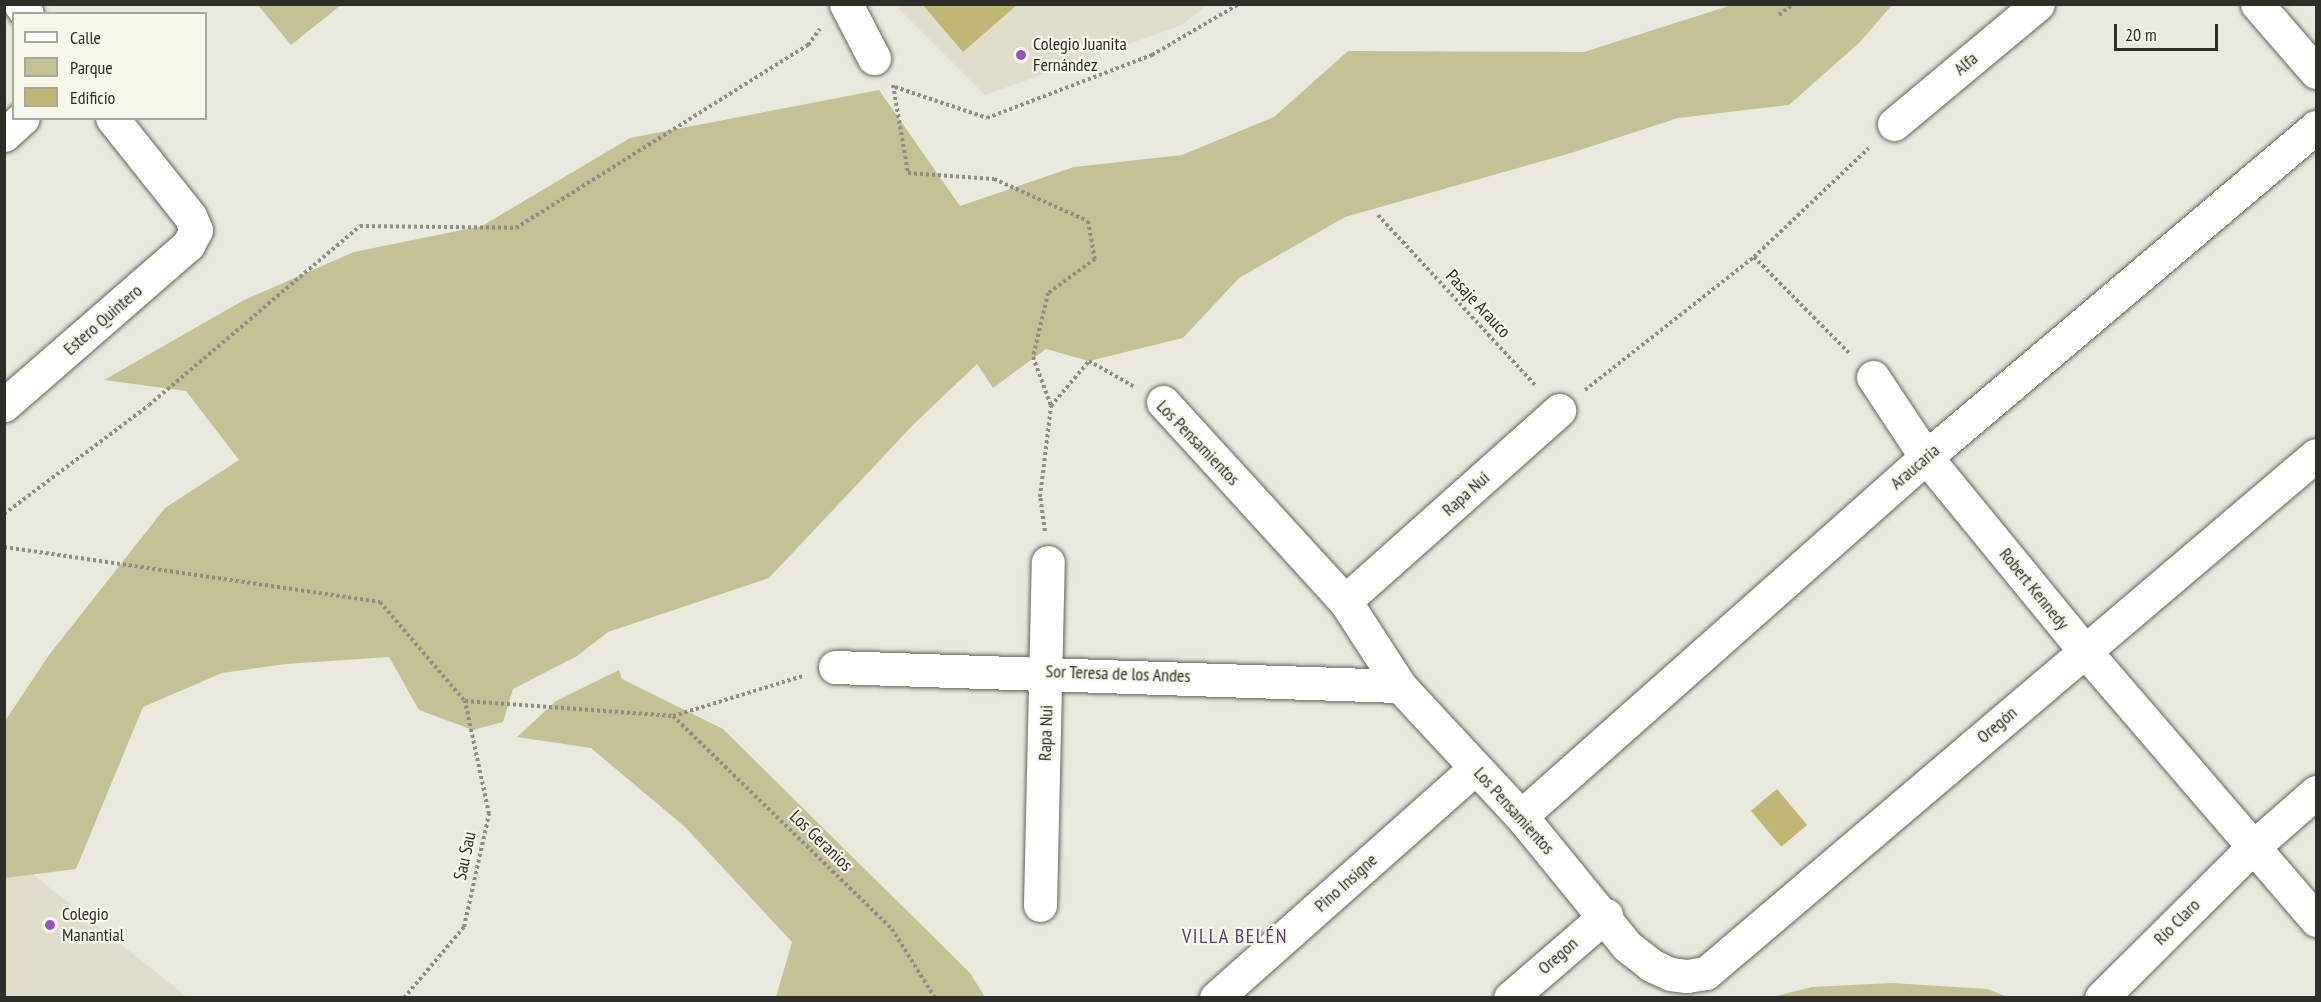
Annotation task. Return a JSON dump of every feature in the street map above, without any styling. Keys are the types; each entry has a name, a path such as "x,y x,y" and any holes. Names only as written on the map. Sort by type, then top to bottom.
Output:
{"street":[{"name":"Alfa","path":"1894,124 2038,4"},
{"path":"2257,4 2316,72"},
{"path":"836,13 874,58"},
{"path":"4,135 21,120"},
{"name":"Estero Quintero","path":"4,405 188,245 196,230 190,216 114,120"},
{"name":"Araucaria","path":"1521,816 1926,457 2316,127"},
{"name":"Robert Kennedy","path":"1873,377 1926,457 2085,651 2316,920"},
{"name":"Los Pensamientos","path":"1163,402 1346,601 1400,686 1521,816 1606,915 1627,946 1651,965 1670,974"},
{"name":"Rapa Nui","path":"1346,601 1559,410"},
{"name":"Oregón","path":"1670,974 1706,973 2316,455"},
{"name":"Rapa Nui","path":"1040,904 1048,671 1048,562"},
{"name":"Sor Teresa de los Andes","path":"835,667 1048,671 1400,686"},
{"name":"Pino Insigne","path":"1216,998 1475,768"},
{"name":"Río Claro","path":"2102,998 2253,847 2316,792"},
{"name":"Oregon","path":"1510,998 1606,915"}],"path":[{"path":"895,87 987,118 1152,55 1239,4"},
{"path":"1779,15 1793,4"},
{"path":"4,514 149,405 360,226 516,228 808,45 836,13"},
{"path":"874,58 895,87 908,173 994,179 1088,221 1095,259 1048,293 1033,357 1051,406 1040,497 1048,562"},
{"path":"1559,410 1754,256 1894,124"},
{"name":"Pasaje Arauco","path":"1378,215 1559,410"},
{"path":"1754,256 1873,377"},
{"name":"Los Pensamientos","path":"1051,406 1089,361 1163,402"},
{"path":"4,547 380,602 465,701 673,716 835,667"},
{"name":"Sau Sau","path":"404,998 464,927 489,814 465,701"},
{"name":"Los Geranios","path":"673,716 892,929 934,998"}],"shaded area":[{"name":"Colegio Juanita Fernández","path":"895,5 1207,5 1182,25 985,95"},
{"name":"Colegio Manantial","path":"5,852 187,997 5,997"}],"green space":[{"path":"1735,4 1892,5 1860,42 1789,105 1678,118 1571,153 1345,217 1239,278 1183,338 1089,361 1046,349 993,388 977,364 913,425 769,578 608,632 577,656 513,689 503,722 473,730 419,710 389,657 286,664 222,673 143,707 76,869 5,878 5,721 49,655 165,508 239,460 186,391 104,380 244,300 354,252 482,226 630,138 879,90 960,206 1074,167 1182,155 1274,117 1348,51 1584,52"},
{"path":"258,5 341,5 291,45"},
{"path":"619,670 622,679 723,729 970,973 985,997 776,997 792,942 685,827 591,748 517,737 556,701"},
{"path":"1892,983 1987,989 2008,997 1772,997 1812,987"}],"building":[{"path":"922,4 1018,4 963,52"},
{"path":"1777,789 1807,825 1781,847 1751,811"}],"place":[{"name":"Colegio Juanita Fernández","path":"1021,55"},
{"name":"Colegio Manantial","path":"50,925"}],"district":[{"name":"VILLA BELÉN","path":"1235,936"}]}
